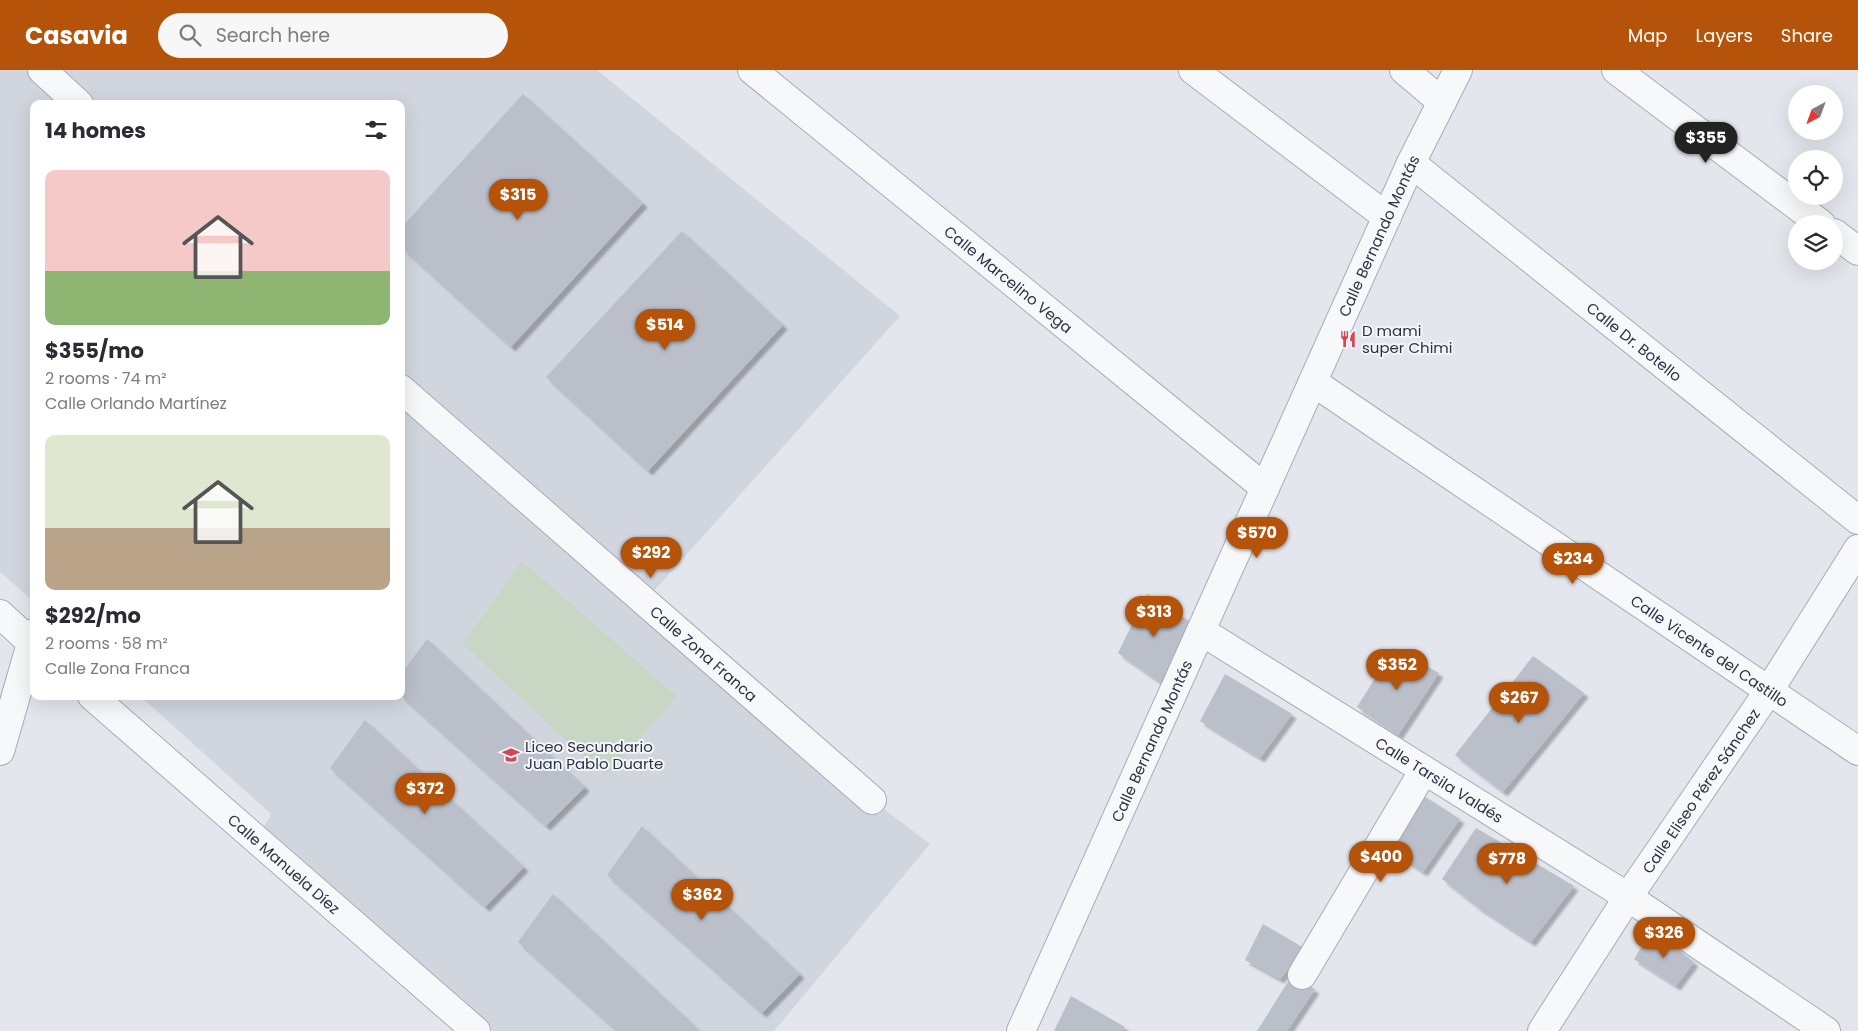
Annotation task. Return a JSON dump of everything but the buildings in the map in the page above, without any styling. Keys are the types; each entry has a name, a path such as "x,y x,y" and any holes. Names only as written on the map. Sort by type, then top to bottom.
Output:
{"street":[{"path":"42,70 75,100"},
{"name":"Calle Marcelino Vega","path":"752,70 1265,488"},
{"path":"1193,70 1387,217"},
{"path":"1404,70 1442,102"},
{"name":"Calle Bernando Montás","path":"1021,1031 1411,163 1458,70"},
{"path":"1616,70 1809,215"},
{"name":"Calle Dr. Botello","path":"1411,163 1858,520"},
{"path":"1843,240 1858,251"},
{"name":"Calle Vicente del Castillo","path":"1313,382 1768,692 1858,751"},
{"name":"Calle Zona Franca","path":"405,392 872,800"},
{"name":"Calle Eliseo Pérez Sánchez","path":"1542,1031 1628,898 1768,692 1858,549"},
{"path":"1,615 30,638"},
{"name":"Calle Tarsila Valdés","path":"1200,631 1628,898 1826,1031"},
{"path":"0,750 30,647"},
{"name":"Calle Manuela Díez","path":"97,700 476,1031"},
{"path":"1302,975 1424,770"}],"shaded area":[{"path":"0,70 597,70 900,316 645,601 872,800 930,844 774,1031 476,1031 257,840 271,814 144,700 405,700 405,100 30,100 30,598 0,572"}],"green space":[{"path":"522,561 677,697 605,776 463,644"}],"place":[{"name":"D mami super Chimi","path":"1348,339"},
{"name":"Liceo Secundario Juan Pablo Duarte","path":"511,755"}]}
